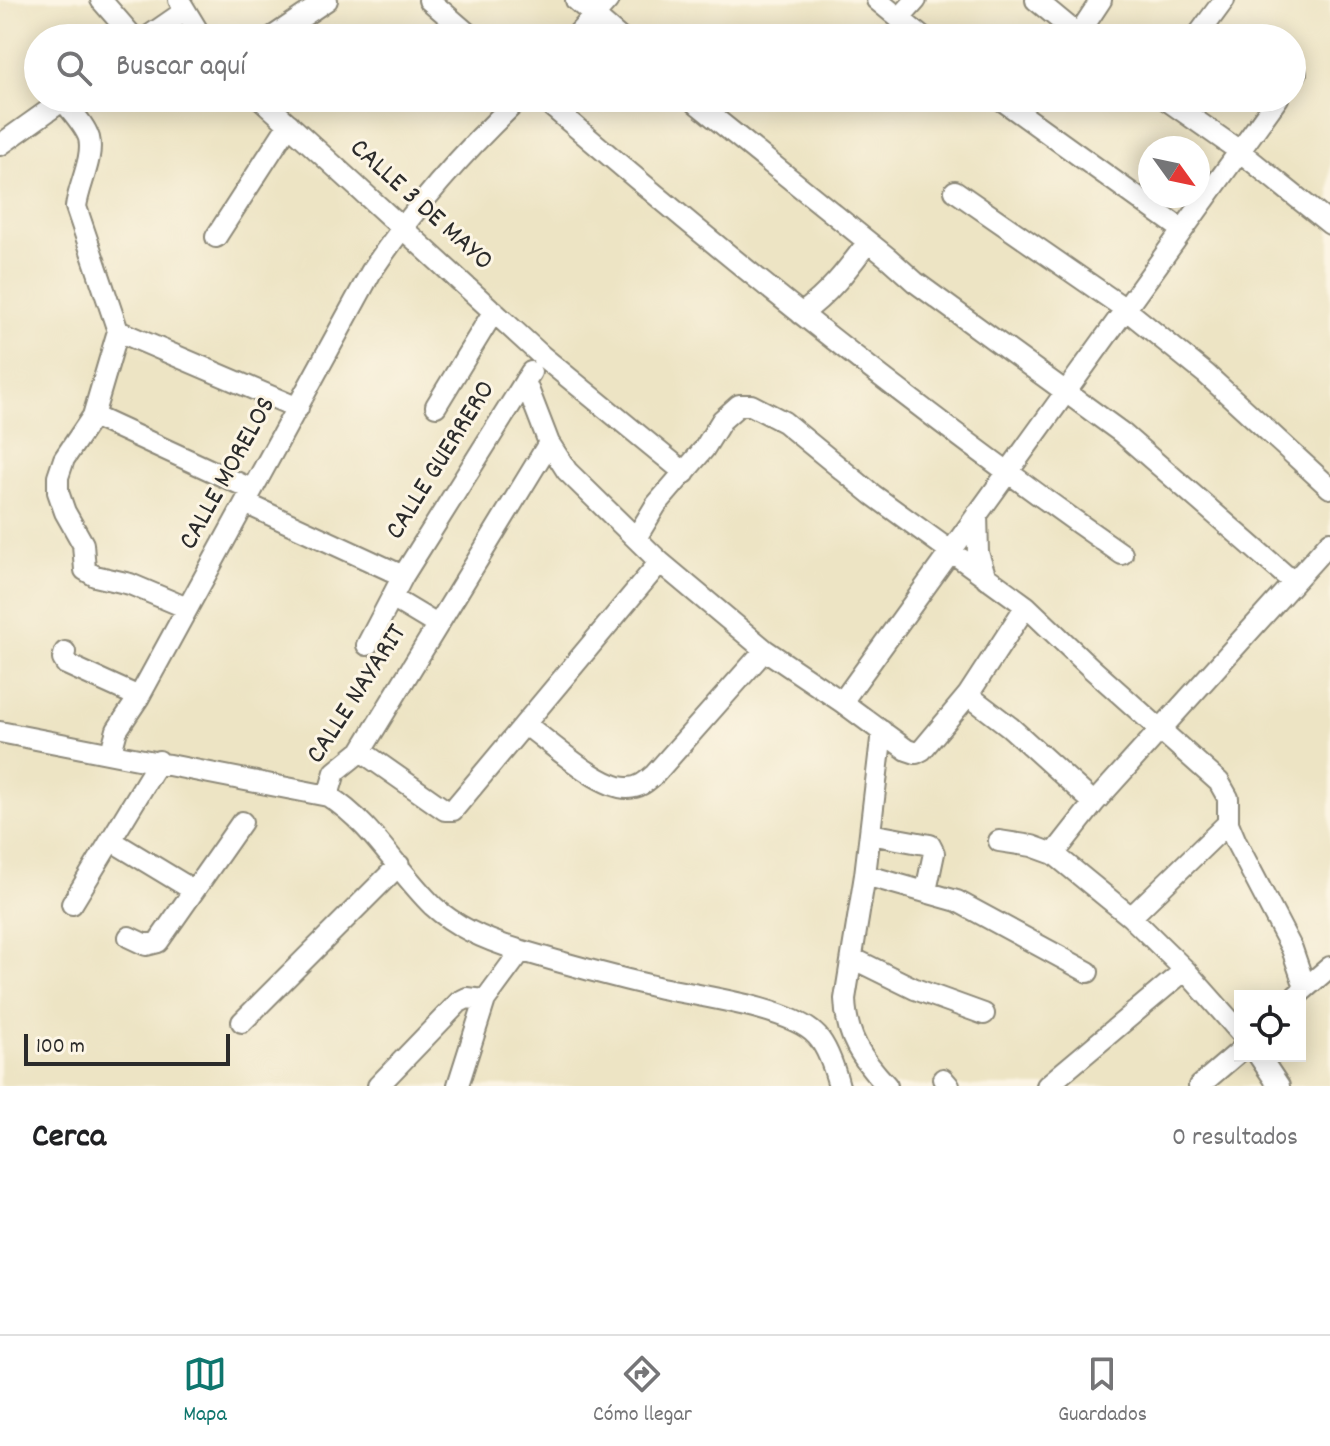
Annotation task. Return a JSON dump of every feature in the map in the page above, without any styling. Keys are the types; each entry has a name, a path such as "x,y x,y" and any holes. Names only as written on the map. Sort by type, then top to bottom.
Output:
{"street":[{"path":"101,0 122,24"},
{"path":"292,24 327,0"},
{"path":"429,0 457,24"},
{"path":"576,0 602,24"},
{"path":"585,24 608,0"},
{"path":"877,0 905,24"},
{"path":"899,19 916,0"},
{"path":"1036,0 1065,24"},
{"path":"1087,24 1101,0"},
{"path":"1206,24 1224,0"},
{"path":"161,24 182,5 194,24"},
{"path":"0,145 47,112"},
{"path":"73,112 89,137 87,161 77,192 76,207 118,331 93,416 64,459 58,477 58,492 83,544 85,570 95,576 130,584 187,608"},
{"name":"CALLE 3 DE MAYO","path":"276,112 542,356 685,473"},
{"name":"CALLE MORELOS","path":"113,743 371,272 403,227 506,112"},
{"path":"558,112 679,217 801,314 1007,473 1122,554"},
{"path":"707,112 915,282 1122,433 1292,581"},
{"path":"1018,112 1181,229"},
{"path":"1184,112 1238,150 1330,224"},
{"path":"842,702 1267,112"},
{"path":"216,237 289,124"},
{"path":"955,191 1124,308 1206,374 1330,488"},
{"path":"801,314 832,289 868,242"},
{"path":"436,406 494,311"},
{"path":"118,331 298,408"},
{"name":"CALLE GUERRERO","path":"367,645 403,576 542,356"},
{"path":"525,381 549,443 567,471 660,562 765,650 907,750 916,753 922,750 968,695 1026,606"},
{"path":"636,538 656,505 704,449 722,420 739,405 751,405 784,422 873,495 1026,606 1224,788 1228,798 1228,823 1253,879 1292,949 1301,990"},
{"path":"93,416 403,576"},
{"name":"CALLE NAYARIT","path":"331,787 361,751 549,443"},
{"path":"977,514 978,553 986,578"},
{"path":"1054,854 1094,803 1330,542"},
{"path":"361,751 445,810 451,811 660,562"},
{"path":"392,598 437,625"},
{"path":"526,725 602,781 618,787 636,787 655,774 765,650"},
{"path":"65,652 63,659 66,664 139,697"},
{"path":"968,695 1010,727 1094,803"},
{"path":"846,1071 845,999 865,875 882,731"},
{"path":"0,732 113,743 159,761 331,787 426,898 452,921 494,942 521,951 778,1015 802,1025 818,1037 846,1071 887,1086"},
{"path":"72,904 159,761"},
{"path":"129,937 146,945 157,943 242,822"},
{"path":"1131,917 1228,823"},
{"path":"870,834 930,845 934,853 926,891"},
{"path":"112,841 193,890"},
{"path":"999,841 1032,846 1054,854 1131,917 1185,970 1234,1025"},
{"path":"242,1022 399,865"},
{"path":"865,875 957,901 1088,972"},
{"path":"458,1085 485,1000 521,951"},
{"path":"852,958 893,980 984,1014"},
{"path":"1060,1082 1185,970"},
{"path":"1303,990 1327,975"},
{"path":"378,1086 459,1002 467,998 485,1000"},
{"path":"1199,1086 1234,1056"},
{"path":"1263,1062 1279,1086"}]}
